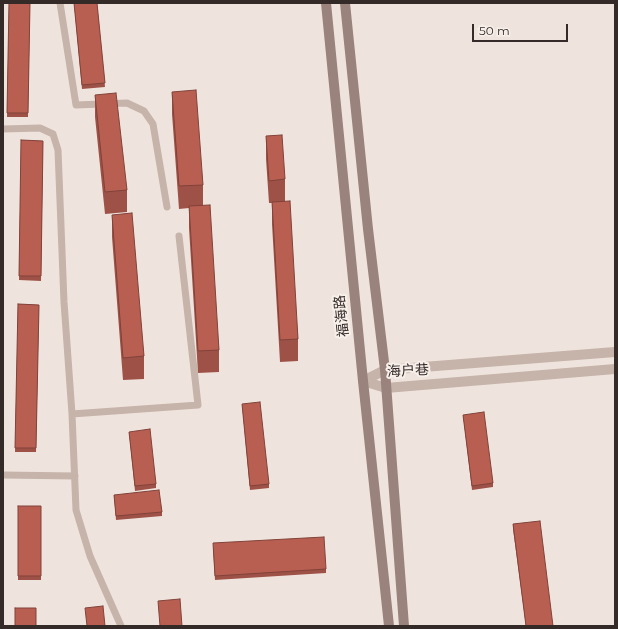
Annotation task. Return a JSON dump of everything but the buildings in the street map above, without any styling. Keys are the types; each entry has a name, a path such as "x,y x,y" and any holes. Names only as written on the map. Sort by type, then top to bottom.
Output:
{"main road":[{"name":"福海路","path":"326,3 363,381 389,626"},
{"path":"345,3 367,222 385,370 404,626"}],"street":[{"name":"海户巷","path":"363,381 385,370 615,352"},
{"name":"海户巷","path":"363,381 386,388 615,369"}],"lane":[{"path":"60,3 76,105 128,103 144,111 153,124 167,207"},
{"path":"3,129 40,128 53,134 58,150 64,302 72,414 76,510 90,556 121,626"},
{"path":"72,414 198,406 179,236"},
{"path":"3,475 75,476"}]}
